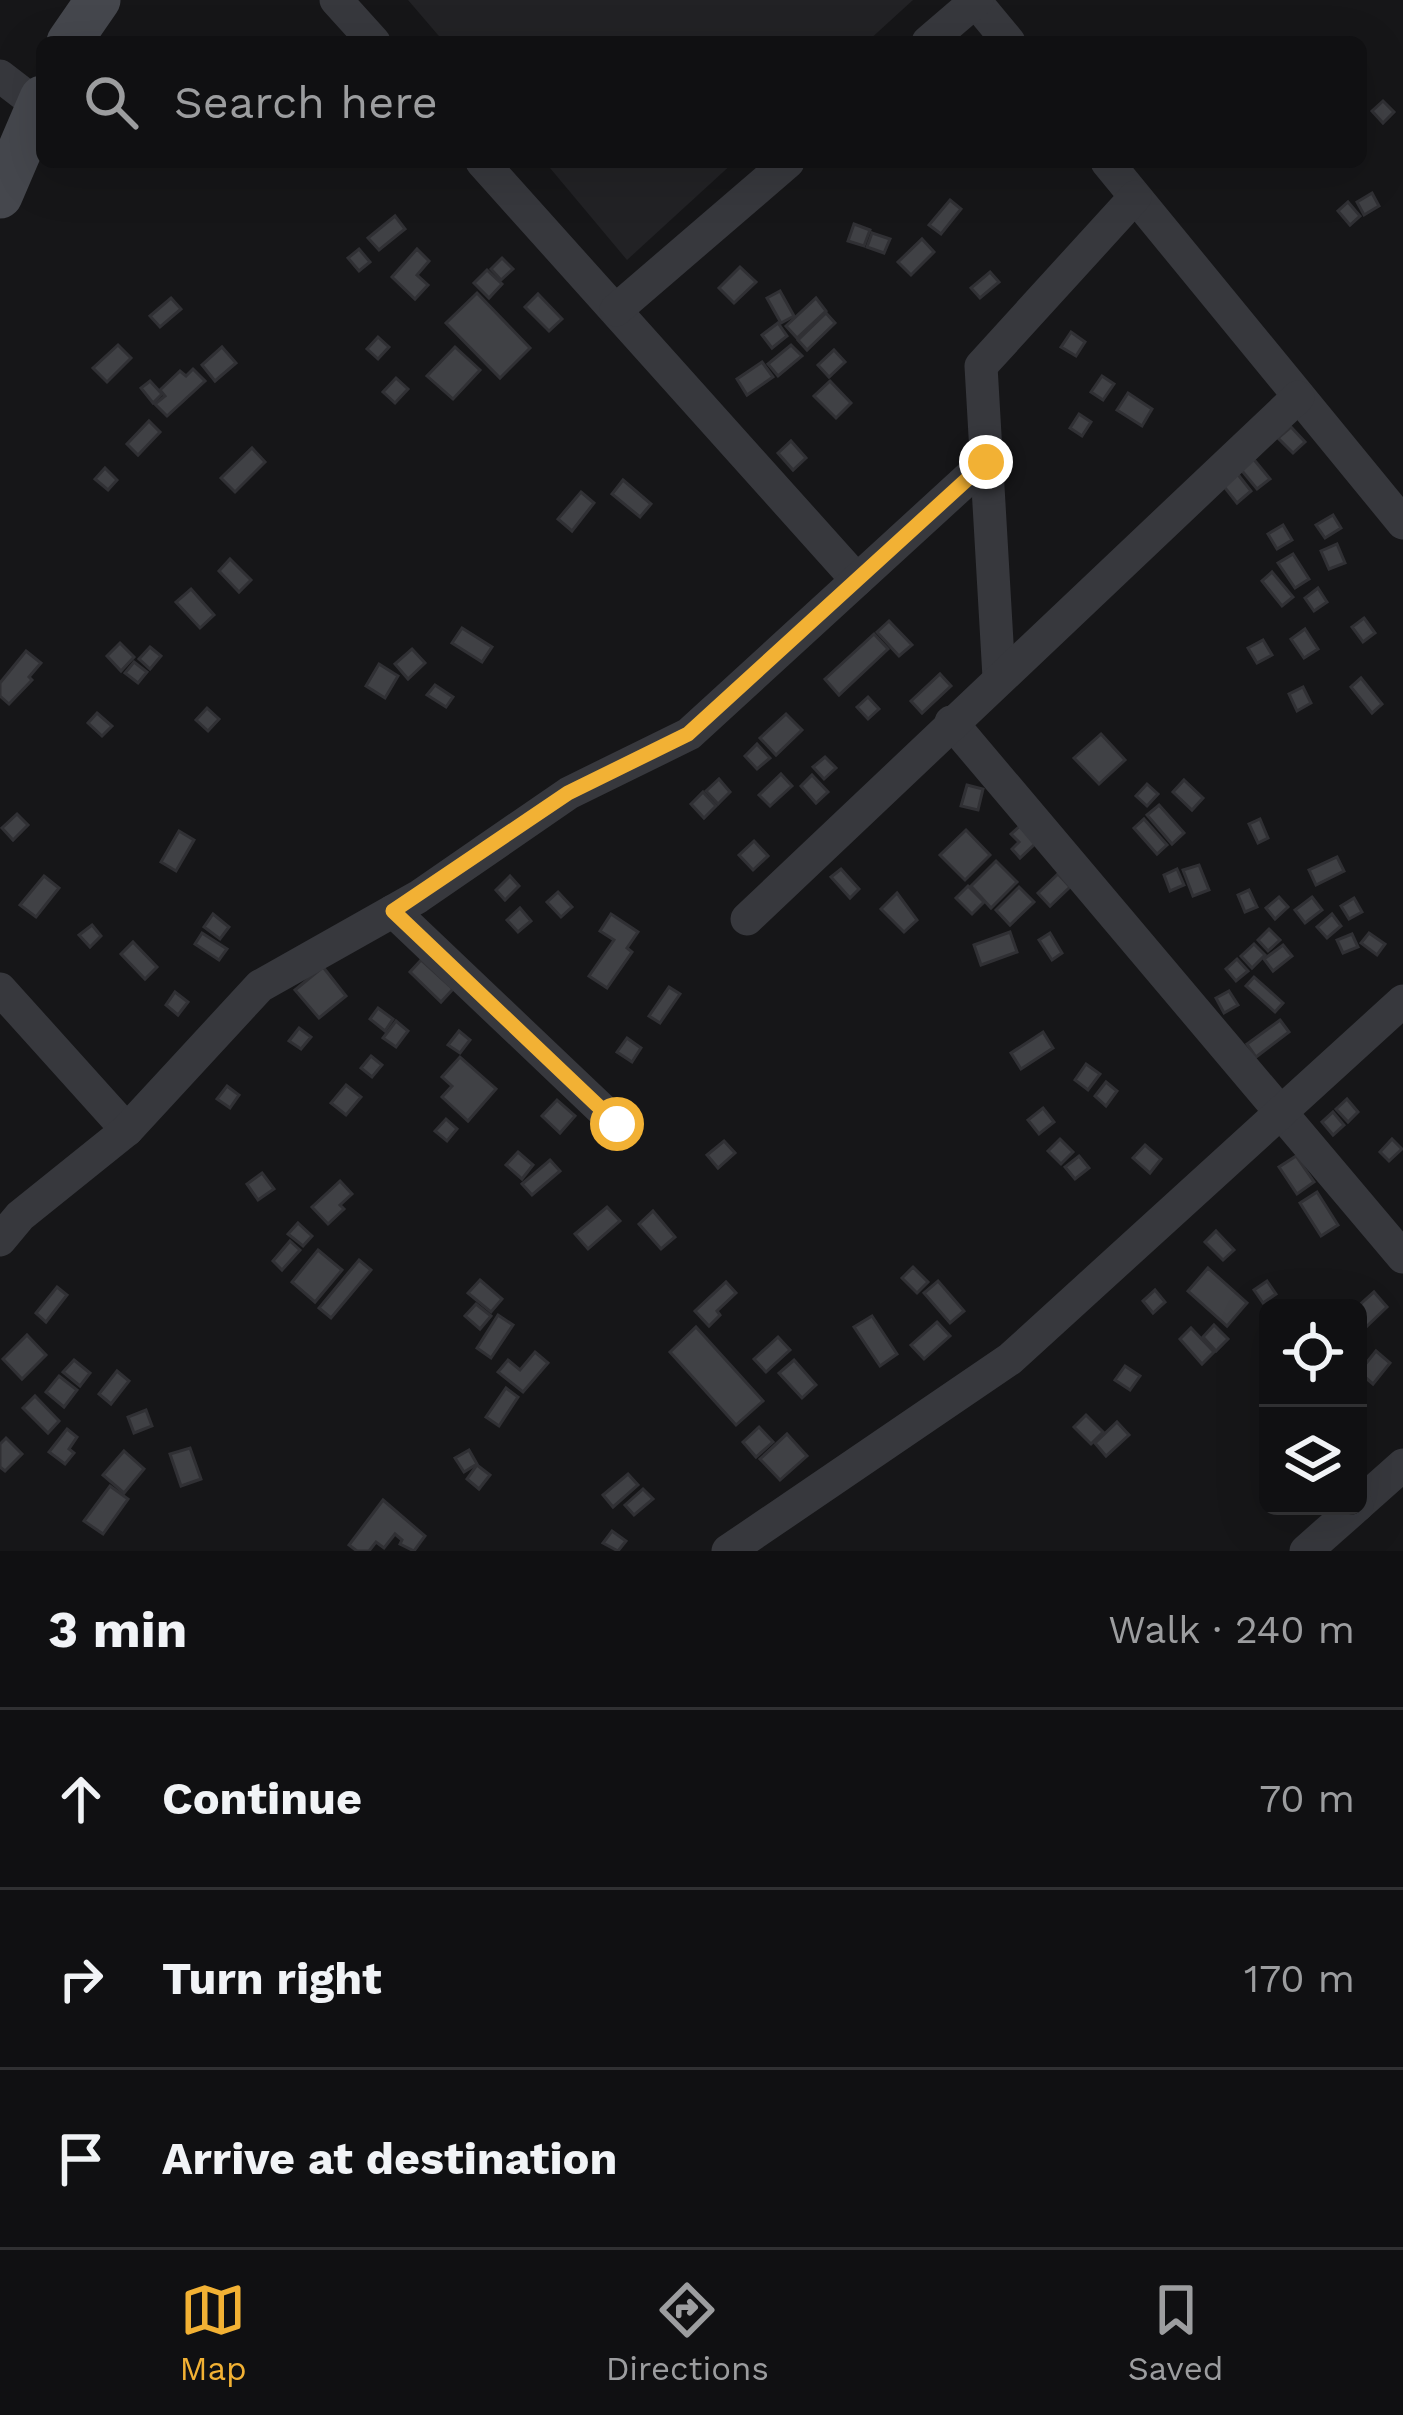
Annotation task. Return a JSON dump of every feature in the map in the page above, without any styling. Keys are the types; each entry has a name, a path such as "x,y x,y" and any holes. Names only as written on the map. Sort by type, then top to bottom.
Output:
{"street":[{"path":"73,36 98,0"},
{"path":"336,0 369,36"},
{"path":"935,36 976,1 1004,36"},
{"path":"0,76 36,99"},
{"path":"0,196 36,111"},
{"path":"487,168 857,580"},
{"path":"616,310 781,168"},
{"path":"1112,168 1403,523"},
{"path":"999,677 981,366 1135,197"},
{"path":"747,919 1298,397"},
{"path":"7,1220 127,1130 260,986 393,911 568,793 688,734 986,462"},
{"path":"951,722 1403,1257"},
{"path":"393,911 617,1124"},
{"path":"0,989 127,1130"},
{"path":"728,1551 1010,1359 1403,1001"},
{"path":"1367,1497 1403,1466"},
{"path":"1306,1551 1347,1515"}],"shaded area":[{"path":"408,0 913,0 874,36 439,36"},
{"path":"550,168 727,168 627,260"}],"building":[{"path":"1383,101 1394,112 1383,123 1372,111"},
{"path":"1372,193 1379,206 1364,215 1357,202"},
{"path":"950,200 961,209 941,234 929,225"},
{"path":"1348,202 1360,216 1350,225 1338,211"},
{"path":"395,216 405,229 379,250 368,238"},
{"path":"854,224 870,230 864,246 848,241"},
{"path":"872,233 890,239 884,253 867,247"},
{"path":"922,239 934,252 911,275 898,262"},
{"path":"359,249 370,262 359,271 348,258"},
{"path":"417,249 429,261 417,275 428,285 415,299 392,277"},
{"path":"502,258 513,269 501,280 491,269"},
{"path":"740,267 756,282 734,303 719,288"},
{"path":"487,270 502,284 489,298 474,283"},
{"path":"990,272 999,282 980,298 971,288"},
{"path":"780,291 794,316 781,323 767,298"},
{"path":"477,293 530,348 500,378 446,323"},
{"path":"538,294 562,319 549,331 525,307"},
{"path":"171,298 181,309 160,327 150,316"},
{"path":"816,298 826,311 797,338 786,326"},
{"path":"826,313 835,323 807,350 798,340"},
{"path":"778,323 787,336 772,348 762,335"},
{"path":"1071,332 1085,342 1076,356 1061,347"},
{"path":"378,337 389,347 378,359 367,349"},
{"path":"118,345 131,358 107,382 93,368"},
{"path":"791,345 802,356 778,376 768,364"},
{"path":"222,347 236,363 215,381 202,365"},
{"path":"455,347 480,370 453,399 427,376"},
{"path":"834,350 845,362 829,377 818,365"},
{"path":"762,362 773,377 747,395 737,379"},
{"path":"193,369 205,381 167,416 155,404 165,396 160,390 180,371 186,376"},
{"path":"1102,376 1114,384 1103,400 1091,392"},
{"path":"396,378 408,389 395,403 383,392"},
{"path":"150,381 162,394 153,403 141,388"},
{"path":"830,381 851,403 836,418 814,396"},
{"path":"1128,393 1152,409 1142,426 1117,410"},
{"path":"1079,414 1091,422 1082,436 1070,428"},
{"path":"149,421 160,432 138,455 127,444"},
{"path":"1291,427 1305,442 1293,453 1278,438"},
{"path":"791,441 806,458 793,470 778,453"},
{"path":"252,448 265,462 235,492 221,478"},
{"path":"1251,456 1270,479 1257,489 1238,466"},
{"path":"105,468 117,480 108,490 95,479"},
{"path":"1236,472 1251,491 1237,503 1222,484"},
{"path":"623,480 651,504 640,517 612,494"},
{"path":"581,492 594,503 572,531 558,519"},
{"path":"1333,515 1341,528 1325,538 1316,525"},
{"path":"1283,525 1292,540 1277,549 1268,534"},
{"path":"1337,544 1345,563 1329,569 1321,551"},
{"path":"1293,554 1309,579 1295,588 1278,563"},
{"path":"230,559 251,580 239,592 219,571"},
{"path":"1272,572 1293,597 1282,606 1262,581"},
{"path":"1318,588 1327,602 1314,611 1305,598"},
{"path":"191,589 214,615 200,628 176,602"},
{"path":"1364,618 1375,633 1363,642 1352,627"},
{"path":"889,621 912,645 899,656 877,632"},
{"path":"462,628 492,647 482,662 452,643"},
{"path":"1305,629 1318,649 1304,658 1291,639"},
{"path":"874,634 888,649 839,695 825,679"},
{"path":"1263,640 1272,655 1257,663 1248,648"},
{"path":"120,643 134,657 121,671 107,656"},
{"path":"150,647 161,656 150,669 139,659"},
{"path":"412,649 425,663 408,679 395,664"},
{"path":"26,651 41,663 9,704 0,696 0,683"},
{"path":"134,662 147,672 138,683 125,673"},
{"path":"379,664 398,676 385,698 366,686"},
{"path":"940,674 951,686 922,713 911,701"},
{"path":"1361,678 1382,704 1372,713 1351,687"},
{"path":"435,685 453,697 446,707 427,695"},
{"path":"1303,687 1311,703 1297,711 1289,694"},
{"path":"868,697 879,709 868,719 857,707"},
{"path":"207,708 219,719 208,731 196,720"},
{"path":"97,713 112,726 102,736 88,723"},
{"path":"786,714 802,730 776,755 760,738"},
{"path":"1101,734 1125,760 1099,784 1074,758"},
{"path":"757,744 770,758 757,769 745,756"},
{"path":"825,757 836,768 824,779 813,767"},
{"path":"781,774 792,786 770,806 759,795"},
{"path":"812,775 828,792 816,803 801,786"},
{"path":"719,779 730,792 718,804 706,791"},
{"path":"1184,780 1203,798 1192,810 1173,792"},
{"path":"1147,784 1158,794 1147,806 1136,796"},
{"path":"967,785 983,789 978,810 961,806"},
{"path":"703,792 716,806 704,818 691,804"},
{"path":"1159,805 1184,833 1172,844 1147,815"},
{"path":"17,814 28,825 13,840 2,828"},
{"path":"1144,819 1167,845 1157,854 1134,828"},
{"path":"1260,819 1268,838 1258,843 1249,824"},
{"path":"1020,826 1036,843 1020,858 1012,849 1019,842 1011,834"},
{"path":"966,830 990,855 965,880 940,855"},
{"path":"179,831 194,840 176,871 161,862"},
{"path":"754,841 768,856 753,870 739,855"},
{"path":"1337,857 1344,871 1316,885 1309,870"},
{"path":"996,861 1017,882 991,908 971,886"},
{"path":"1199,865 1209,890 1193,896 1183,870"},
{"path":"841,869 859,889 850,898 831,877"},
{"path":"1177,869 1184,885 1170,891 1164,875"},
{"path":"1058,874 1070,887 1050,906 1038,893"},
{"path":"44,876 59,888 36,917 20,905"},
{"path":"510,876 519,886 505,900 496,890"},
{"path":"968,886 984,902 972,914 956,898"},
{"path":"1019,887 1034,902 1010,925 996,910"},
{"path":"1249,890 1257,907 1245,912 1238,895"},
{"path":"558,892 572,907 561,917 547,902"},
{"path":"897,893 917,920 904,932 881,909"},
{"path":"1279,897 1288,907 1275,919 1266,908"},
{"path":"1312,897 1322,910 1305,923 1295,910"},
{"path":"1354,898 1362,912 1349,919 1341,906"},
{"path":"520,908 531,921 518,932 507,920"},
{"path":"213,914 229,927 220,939 204,927"},
{"path":"611,914 638,932 627,948 632,952 607,988 589,976 614,940 600,931"},
{"path":"1332,914 1341,926 1327,938 1317,927"},
{"path":"92,925 101,936 90,947 79,935"},
{"path":"1269,929 1280,940 1268,951 1258,940"},
{"path":"1010,932 1017,952 981,965 974,945"},
{"path":"202,933 227,949 219,960 195,944"},
{"path":"1050,933 1062,953 1052,960 1039,940"},
{"path":"1369,933 1385,944 1377,955 1361,943"},
{"path":"1352,934 1358,947 1343,953 1337,940"},
{"path":"133,942 157,967 145,979 121,954"},
{"path":"1254,944 1265,955 1252,968 1241,956"},
{"path":"1283,945 1292,956 1273,971 1264,959"},
{"path":"1237,959 1248,971 1236,981 1226,969"},
{"path":"421,960 453,989 441,1002 410,972"},
{"path":"323,967 346,996 319,1018 295,990"},
{"path":"1254,977 1283,1003 1275,1012 1246,986"},
{"path":"669,987 680,994 660,1023 649,1016"},
{"path":"1229,991 1238,1005 1224,1013 1216,998"},
{"path":"175,992 188,1002 178,1015 166,1005"},
{"path":"378,1008 393,1019 385,1031 370,1019"},
{"path":"1280,1020 1289,1032 1256,1057 1247,1044"},
{"path":"396,1021 408,1031 396,1047 383,1038"},
{"path":"299,1028 311,1037 301,1049 289,1041"},
{"path":"459,1031 470,1040 460,1053 448,1045"},
{"path":"1043,1032 1053,1048 1021,1069 1011,1053"},
{"path":"627,1038 641,1048 632,1062 617,1052"},
{"path":"371,1056 382,1065 372,1077 361,1068"},
{"path":"460,1057 496,1089 468,1121 442,1097 452,1086 442,1077"},
{"path":"1086,1064 1100,1074 1088,1090 1075,1080"},
{"path":"1106,1082 1117,1091 1106,1106 1095,1096"},
{"path":"346,1085 361,1097 346,1115 331,1103"},
{"path":"227,1086 239,1095 230,1108 217,1099"},
{"path":"1347,1099 1358,1112 1348,1122 1336,1109"},
{"path":"557,1100 575,1116 560,1133 542,1116"},
{"path":"1043,1108 1054,1122 1039,1134 1028,1120"},
{"path":"1333,1112 1344,1125 1333,1135 1322,1122"},
{"path":"446,1119 457,1129 447,1141 435,1131"},
{"path":"1060,1139 1073,1152 1061,1164 1048,1151"},
{"path":"1392,1139 1402,1149 1389,1161 1380,1152"},
{"path":"724,1141 735,1153 718,1168 707,1155"},
{"path":"1145,1145 1161,1159 1150,1173 1133,1158"},
{"path":"518,1152 533,1165 522,1179 506,1165"},
{"path":"1079,1156 1089,1168 1075,1179 1065,1167"},
{"path":"1296,1156 1314,1182 1297,1194 1279,1167"},
{"path":"550,1160 560,1171 532,1195 522,1184"},
{"path":"262,1173 274,1189 258,1200 247,1184"},
{"path":"340,1181 352,1194 328,1224 312,1207"},
{"path":"1317,1192 1338,1225 1321,1236 1300,1203"},
{"path":"607,1207 620,1221 588,1249 575,1234"},
{"path":"653,1211 675,1237 661,1249 639,1224"},
{"path":"298,1223 312,1236 303,1246 288,1234"},
{"path":"1216,1231 1234,1250 1223,1260 1205,1242"},
{"path":"290,1241 300,1250 282,1270 273,1261"},
{"path":"318,1250 342,1270 315,1302 292,1282"},
{"path":"359,1260 371,1270 331,1318 319,1308"},
{"path":"913,1267 928,1282 917,1293 902,1278"},
{"path":"1208,1268 1247,1303 1227,1326 1188,1291"},
{"path":"480,1280 502,1299 491,1312 468,1293"},
{"path":"938,1281 964,1311 950,1323 924,1293"},
{"path":"1267,1281 1276,1294 1260,1299 1254,1290"},
{"path":"726,1282 736,1293 709,1326 695,1311"},
{"path":"57,1287 67,1295 46,1322 36,1313"},
{"path":"1155,1290 1165,1302 1153,1313 1143,1301"},
{"path":"1374,1292 1387,1307 1367,1326 1367,1299"},
{"path":"476,1304 491,1316 480,1329 465,1316"},
{"path":"498,1315 513,1325 491,1358 477,1348"},
{"path":"872,1316 897,1354 880,1366 854,1327"},
{"path":"937,1322 950,1336 924,1359 911,1345"},
{"path":"1214,1325 1228,1339 1216,1351 1203,1337"},
{"path":"696,1327 763,1401 736,1425 670,1352"},
{"path":"1191,1328 1214,1352 1202,1364 1180,1339"},
{"path":"27,1335 46,1355 22,1379 3,1359"},
{"path":"778,1337 790,1350 766,1372 754,1359"},
{"path":"1376,1351 1390,1363 1373,1384 1367,1379 1367,1362"},
{"path":"535,1352 548,1363 523,1392 498,1372 508,1360 520,1370"},
{"path":"74,1360 90,1373 80,1386 63,1372"},
{"path":"794,1360 816,1385 802,1398 779,1373"},
{"path":"1125,1366 1140,1376 1130,1390 1115,1380"},
{"path":"117,1371 129,1381 111,1404 99,1394"},
{"path":"59,1376 77,1390 64,1407 46,1392"},
{"path":"506,1388 518,1397 499,1426 486,1417"},
{"path":"35,1396 59,1421 48,1433 23,1408"},
{"path":"146,1410 152,1426 134,1433 128,1417"},
{"path":"1086,1415 1103,1432 1091,1444 1074,1427"},
{"path":"1117,1422 1129,1435 1106,1456 1095,1443"},
{"path":"759,1427 773,1442 756,1457 743,1442"},
{"path":"67,1429 77,1437 69,1449 74,1453 65,1464 49,1452"},
{"path":"787,1434 807,1456 780,1480 760,1459"},
{"path":"6,1438 22,1454 5,1471 0,1467 0,1444"},
{"path":"190,1448 201,1479 181,1486 170,1454"},
{"path":"469,1450 477,1464 464,1472 455,1458"},
{"path":"124,1451 144,1469 124,1493 103,1475"},
{"path":"477,1465 490,1475 479,1489 467,1479"},
{"path":"628,1474 638,1485 613,1507 603,1495"},
{"path":"110,1486 128,1499 103,1534 84,1521"},
{"path":"643,1489 653,1499 634,1515 625,1505"},
{"path":"383,1500 425,1536 414,1551 400,1544 395,1534 384,1548 376,1542 369,1551 357,1551 349,1545"},
{"path":"612,1531 626,1541 618,1551 603,1543"}],"route":[{"path":"617,1124 393,911 568,793 688,734 986,462"}]}
